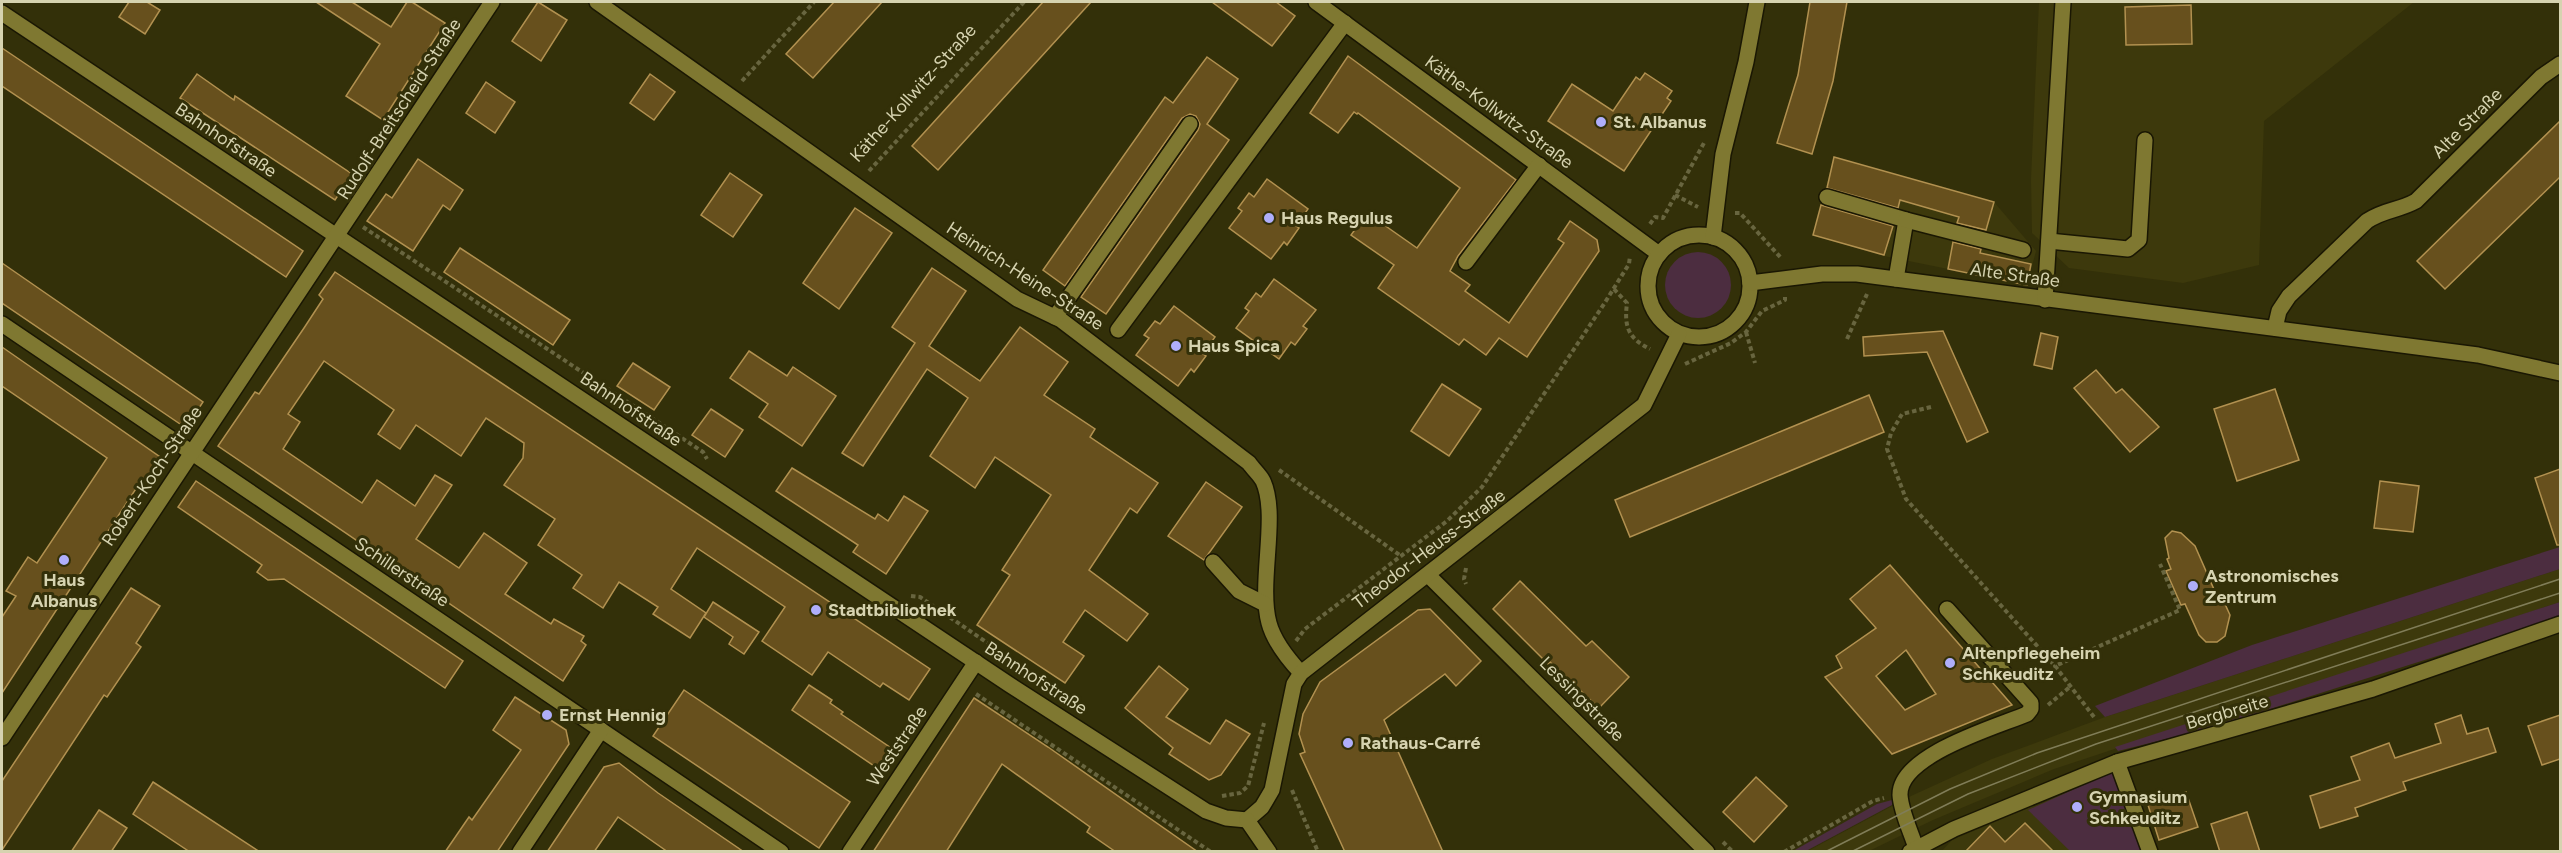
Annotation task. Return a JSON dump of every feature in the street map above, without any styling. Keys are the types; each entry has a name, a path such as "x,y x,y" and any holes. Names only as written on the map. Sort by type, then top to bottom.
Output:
{"street":[{"name":"Rudolf-Breitscheid-Straße","path":"337,238 492,2"},
{"name":"Heinrich-Heine-Straße","path":"597,2 1017,299 1055,317 1249,463 1263,481 1269,501 1265,604 1269,625 1286,656 1301,673"},
{"name":"Käthe-Kollwitz-Straße","path":"1316,2 1659,254"},
{"path":"1713,237 1723,154 1746,62 1757,2"},
{"path":"2045,300 2063,2"},
{"name":"Bahnhofstraße","path":"2,13 976,662 1206,811 1226,818 1247,820"},
{"path":"1118,330 1345,23"},
{"name":"Alte Straße","path":"2275,328 2279,311 2289,296 2367,221 2381,212 2407,206 2416,201 2541,77 2560,64"},
{"path":"1055,317 1190,124"},
{"path":"2049,241 2128,249 2139,240 2145,140"},
{"path":"1466,262 1539,165"},
{"path":"1827,197 2023,250"},
{"path":"1896,279 1906,220"},
{"path":"1698,235 1713,237 1727,243 1739,254 1747,268 1750,283 1748,300 1740,316 1728,328 1713,335 1696,338 1679,334 1660,320 1649,299 1647,283 1651,268 1659,254 1670,244 1683,237 1698,235"},
{"name":"Robert-Koch-Straße","path":"2,738 190,452 337,238"},
{"name":"Alte Straße","path":"1750,283 1822,274 1875,276 2478,355 2560,373"},
{"name":"Schillerstraße","path":"2,324 781,852"},
{"name":"Theodor-Heuss-Straße","path":"1301,673 1644,405 1679,334"},
{"path":"1213,562 1239,591 1265,604"},
{"name":"Lessingstraße","path":"1428,575 1707,852"},
{"path":"1913,850 1900,795 1908,772 1932,754 2027,714 2031,709 2031,703 1947,609"},
{"name":"Bergbreite","path":"1913,850 1954,829 2117,762 2373,689 2560,624"},
{"name":"Weststraße","path":"850,852 976,662"},
{"path":"1269,852 1247,820 1262,807 1272,790 1294,684 1301,673"},
{"path":"520,852 601,730"},
{"path":"2117,762 2150,852"}],"path":[{"path":"729,96 814,2"},
{"name":"Käthe-Kollwitz-Straße","path":"856,185 1024,2"},
{"path":"1655,217 1663,218 1706,139"},
{"path":"1675,195 1695,206"},
{"path":"1740,213 1783,260"},
{"path":"350,218 703,452 708,460"},
{"path":"1286,656 1305,629 1447,520 1482,487 1614,289 1629,264 1629,257"},
{"path":"1847,339 1875,276"},
{"path":"1614,289 1627,303 1625,324 1628,331 1645,346"},
{"path":"1686,364 1731,343 1746,332 1762,311 1785,300"},
{"path":"1746,332 1755,363"},
{"path":"1931,407 1902,414 1891,433 1887,449 1906,500 2055,666 2094,717"},
{"path":"1249,463 1261,456 1401,556"},
{"path":"1467,586 1464,574 1470,563"},
{"path":"2055,666 2180,610 2160,564"},
{"path":"903,594 920,597 1052,687"},
{"path":"2060,694 2070,686"},
{"path":"972,692 1211,852"},
{"path":"1218,796 1240,793 1248,786 1266,718"},
{"path":"1784,852 1873,801 1900,795"},
{"path":"1717,835 1733,852"}],"shaded area":[{"path":"2039,2 2414,2 2264,121 2259,265 2183,283 2069,268 2032,233 2031,179"},
{"path":"1834,157 1994,202 2036,251 2027,285 1884,256 1813,235"},
{"path":"1698,252 1711,254 1721,262 1729,272 1731,285 1729,298 1721,308 1711,316 1698,318 1685,316 1675,308 1667,298 1665,285 1667,272 1675,262 1685,254"},
{"path":"2560,547 2560,569 2105,717 2095,706 2252,645"},
{"path":"2560,569 2560,602 2054,769 1933,820 1869,851 1806,852 1911,796 1992,759 2105,717"},
{"path":"2560,602 2560,617 2210,728 2118,751 2115,747"},
{"name":"Gymnasium Schkeuditz","path":"2112,772 2141,851 2070,851 2028,810"},
{"name":"Gymnasium Schkeuditz","path":"2111,773 2139,851 1941,852 1952,840"},
{"path":"1892,800 1892,805 1806,851 1793,851 1877,804"}],"building":[{"path":"129,2 147,2 160,10 145,34 119,17"},
{"path":"316,2 352,2 391,27 407,2 412,2 445,23 383,120 346,96 380,44"},
{"path":"538,2 567,20 541,61 512,41"},
{"path":"834,2 882,2 813,78 786,54"},
{"path":"1043,2 1091,2 938,170 912,146"},
{"path":"1212,2 1276,2 1295,16 1272,46"},
{"path":"1810,2 1847,2 1833,81 1812,154 1777,143 1798,75"},
{"path":"2191,5 2192,44 2126,45 2125,7"},
{"path":"2,48 303,251 286,277 2,86"},
{"path":"1348,56 1516,180 1458,256 1450,271 1470,285 1465,291 1509,323 1564,243 1558,239 1570,221 1597,240 1599,251 1527,357 1499,338 1486,355 1464,339 1459,345 1378,288 1394,265 1351,235 1367,213 1417,248 1460,188 1358,113 1354,112 1338,133 1310,113"},
{"path":"1207,57 1238,79 1207,124 1229,140 1106,314 1081,297 1198,130 1200,124 1196,116 1190,114 1182,118 1065,286 1043,270 1165,97 1173,103"},
{"name":"St. Albanus","path":"1645,73 1672,91 1667,98 1671,101 1624,171 1548,121 1572,84 1613,111 1636,77 1640,80"},
{"path":"197,74 234,100 235,96 352,174 335,200 180,98"},
{"path":"650,74 675,92 654,120 630,103"},
{"path":"486,82 515,102 495,133 466,113"},
{"path":"2560,121 2560,177 2445,289 2417,261"},
{"path":"1834,157 1994,202 1986,230 1957,223 1959,217 1900,200 1898,208 1827,188"},
{"path":"418,159 463,190 450,210 443,205 413,251 367,221 386,194 392,198"},
{"path":"730,173 762,195 733,237 701,215"},
{"name":"Haus Regulus","path":"1267,179 1308,209 1287,245 1284,242 1271,259 1229,228 1242,211 1238,208 1249,193 1254,197"},
{"path":"1821,205 1893,226 1884,255 1813,235"},
{"path":"855,208 892,233 839,309 803,283"},
{"path":"1953,242 1981,249 1980,253 2031,264 2027,285 1948,269"},
{"path":"460,248 570,320 553,345 444,272"},
{"path":"2,263 203,402 186,428 2,303"},
{"path":"932,268 966,291 929,346 980,381 1020,327 1068,362 1044,395 1095,429 1090,437 1158,483 1137,513 1130,508 1089,570 1148,614 1127,641 1085,610 1063,642 1084,656 1065,683 977,625 1010,575 1002,570 1051,495 995,457 975,488 930,456 968,398 927,369 863,466 842,453 915,343 892,327"},
{"path":"335,272 930,669 909,700 883,683 880,687 828,652 812,675 762,641 785,607 697,548 671,589 706,613 690,638 653,614 658,607 619,582 603,608 573,588 582,575 538,545 555,519 504,485 523,458 524,443 486,418 461,456 416,425 400,449 378,434 394,410 324,361 288,414 300,422 283,449 362,503 377,480 415,506 435,475 452,485 416,539 459,568 484,533 527,563 505,594 551,624 554,619 584,636 581,641 586,645 563,681 218,446 255,392 259,394 304,328 323,299 319,295"},
{"path":"1274,279 1316,310 1303,326 1307,329 1295,345 1291,342 1279,359 1236,328 1249,311 1245,308 1256,293 1261,297"},
{"name":"Haus Spica","path":"1174,306 1215,337 1203,354 1206,356 1194,372 1191,369 1178,386 1136,355 1149,338 1144,335 1155,321 1160,324"},
{"path":"1943,331 1988,432 1967,442 1927,352 1864,356 1863,337"},
{"path":"2041,333 2058,337 2052,369 2034,365"},
{"path":"2,347 163,459 145,484 141,481 2,693 2,617 16,596 6,591 28,557 37,563 107,458 2,386"},
{"path":"749,351 787,376 793,367 836,396 802,446 759,417 768,404 730,378"},
{"path":"633,363 670,387 654,410 617,386"},
{"path":"2096,370 2116,393 2122,389 2159,427 2130,452 2074,388"},
{"path":"1442,384 1481,409 1449,456 1411,431"},
{"path":"2275,389 2299,460 2237,481 2214,409"},
{"path":"1869,395 1884,432 1630,537 1615,500"},
{"path":"711,409 743,430 725,457 692,435"},
{"path":"792,468 875,519 878,514 888,521 904,496 928,511 886,574 853,552 858,545 776,491"},
{"path":"2560,469 2560,545 2557,545 2535,478"},
{"path":"196,481 463,661 445,688 284,579 268,580 257,572 262,565 178,507"},
{"path":"2380,481 2419,486 2413,532 2374,528"},
{"path":"1206,482 1242,507 1204,560 1168,536"},
{"name":"Astronomisches Zentrum","path":"2172,531 2181,533 2195,546 2220,603 2224,602 2230,615 2225,636 2217,642 2206,642 2199,635 2185,604 2181,605 2166,571 2171,569 2167,559 2169,558 2165,538"},
{"name":"Altenpflegeheim Schkeuditz","path":"1890,565 2012,705 1892,754 1825,677 1842,668 1836,656 1876,628 1850,599","holes":["1906,650 1936,694 1905,710 1876,676"]},
{"path":"1520,581 1586,646 1592,641 1629,677 1599,708 1550,662 1548,664 1493,609"},
{"path":"131,588 160,606 136,643 141,647 107,697 104,695 2,850 2,781"},
{"path":"713,602 759,632 744,654 729,644 733,637 704,617"},
{"name":"Rathaus-Carré","path":"1430,609 1481,661 1456,686 1445,674 1384,720 1443,852 1345,852 1300,754 1305,752 1299,734 1303,714 1320,682 1418,610"},
{"path":"1159,666 1188,689 1166,717 1210,744 1226,720 1250,734 1221,775 1209,780 1169,754 1173,748 1125,708"},
{"path":"809,685 832,700 830,703 843,712 841,714 894,750 880,770 792,710"},
{"path":"684,690 850,802 819,848 653,736"},
{"path":"515,697 566,730 569,744 497,852 445,852 469,817 472,820 521,750 493,730"},
{"path":"974,698 1198,852 1116,852 1087,832 1090,827 1002,764 946,852 873,852"},
{"path":"2461,715 2467,734 2488,728 2496,752 2403,782 2406,790 2355,808 2358,816 2320,828 2310,796 2360,780 2351,757 2389,743 2395,758 2441,743 2435,724"},
{"path":"2560,715 2560,759 2542,765 2528,726"},
{"path":"619,763 658,793 744,852 668,852 618,817 594,852 547,852 604,767"},
{"path":"1756,777 1787,806 1754,842 1723,812"},
{"path":"153,782 260,852 190,852 133,814"},
{"path":"2186,792 2198,827 2159,840 2148,805"},
{"path":"99,810 127,828 111,852 71,852"},
{"path":"2247,812 2260,852 2220,852 2211,824"},
{"path":"2025,823 2054,852 1965,852 1990,826 2005,842"}],"tram line":[{"path":"1825,852 1950,789 2037,753 2560,579"},
{"path":"1851,852 1968,794 2096,744 2560,593"}],"place":[{"name":"St. Albanus","path":"1601,122"},
{"name":"Haus Regulus","path":"1269,218"},
{"name":"Haus Spica","path":"1176,346"},
{"name":"Haus Albanus","path":"64,560"},
{"name":"Astronomisches Zentrum","path":"2193,586"},
{"name":"Stadtbibliothek","path":"816,610"},
{"name":"Altenpflegeheim Schkeuditz","path":"1950,663"},
{"name":"Ernst Hennig","path":"547,715"},
{"name":"Rathaus-Carré","path":"1348,743"},
{"name":"Gymnasium Schkeuditz","path":"2077,807"}]}
